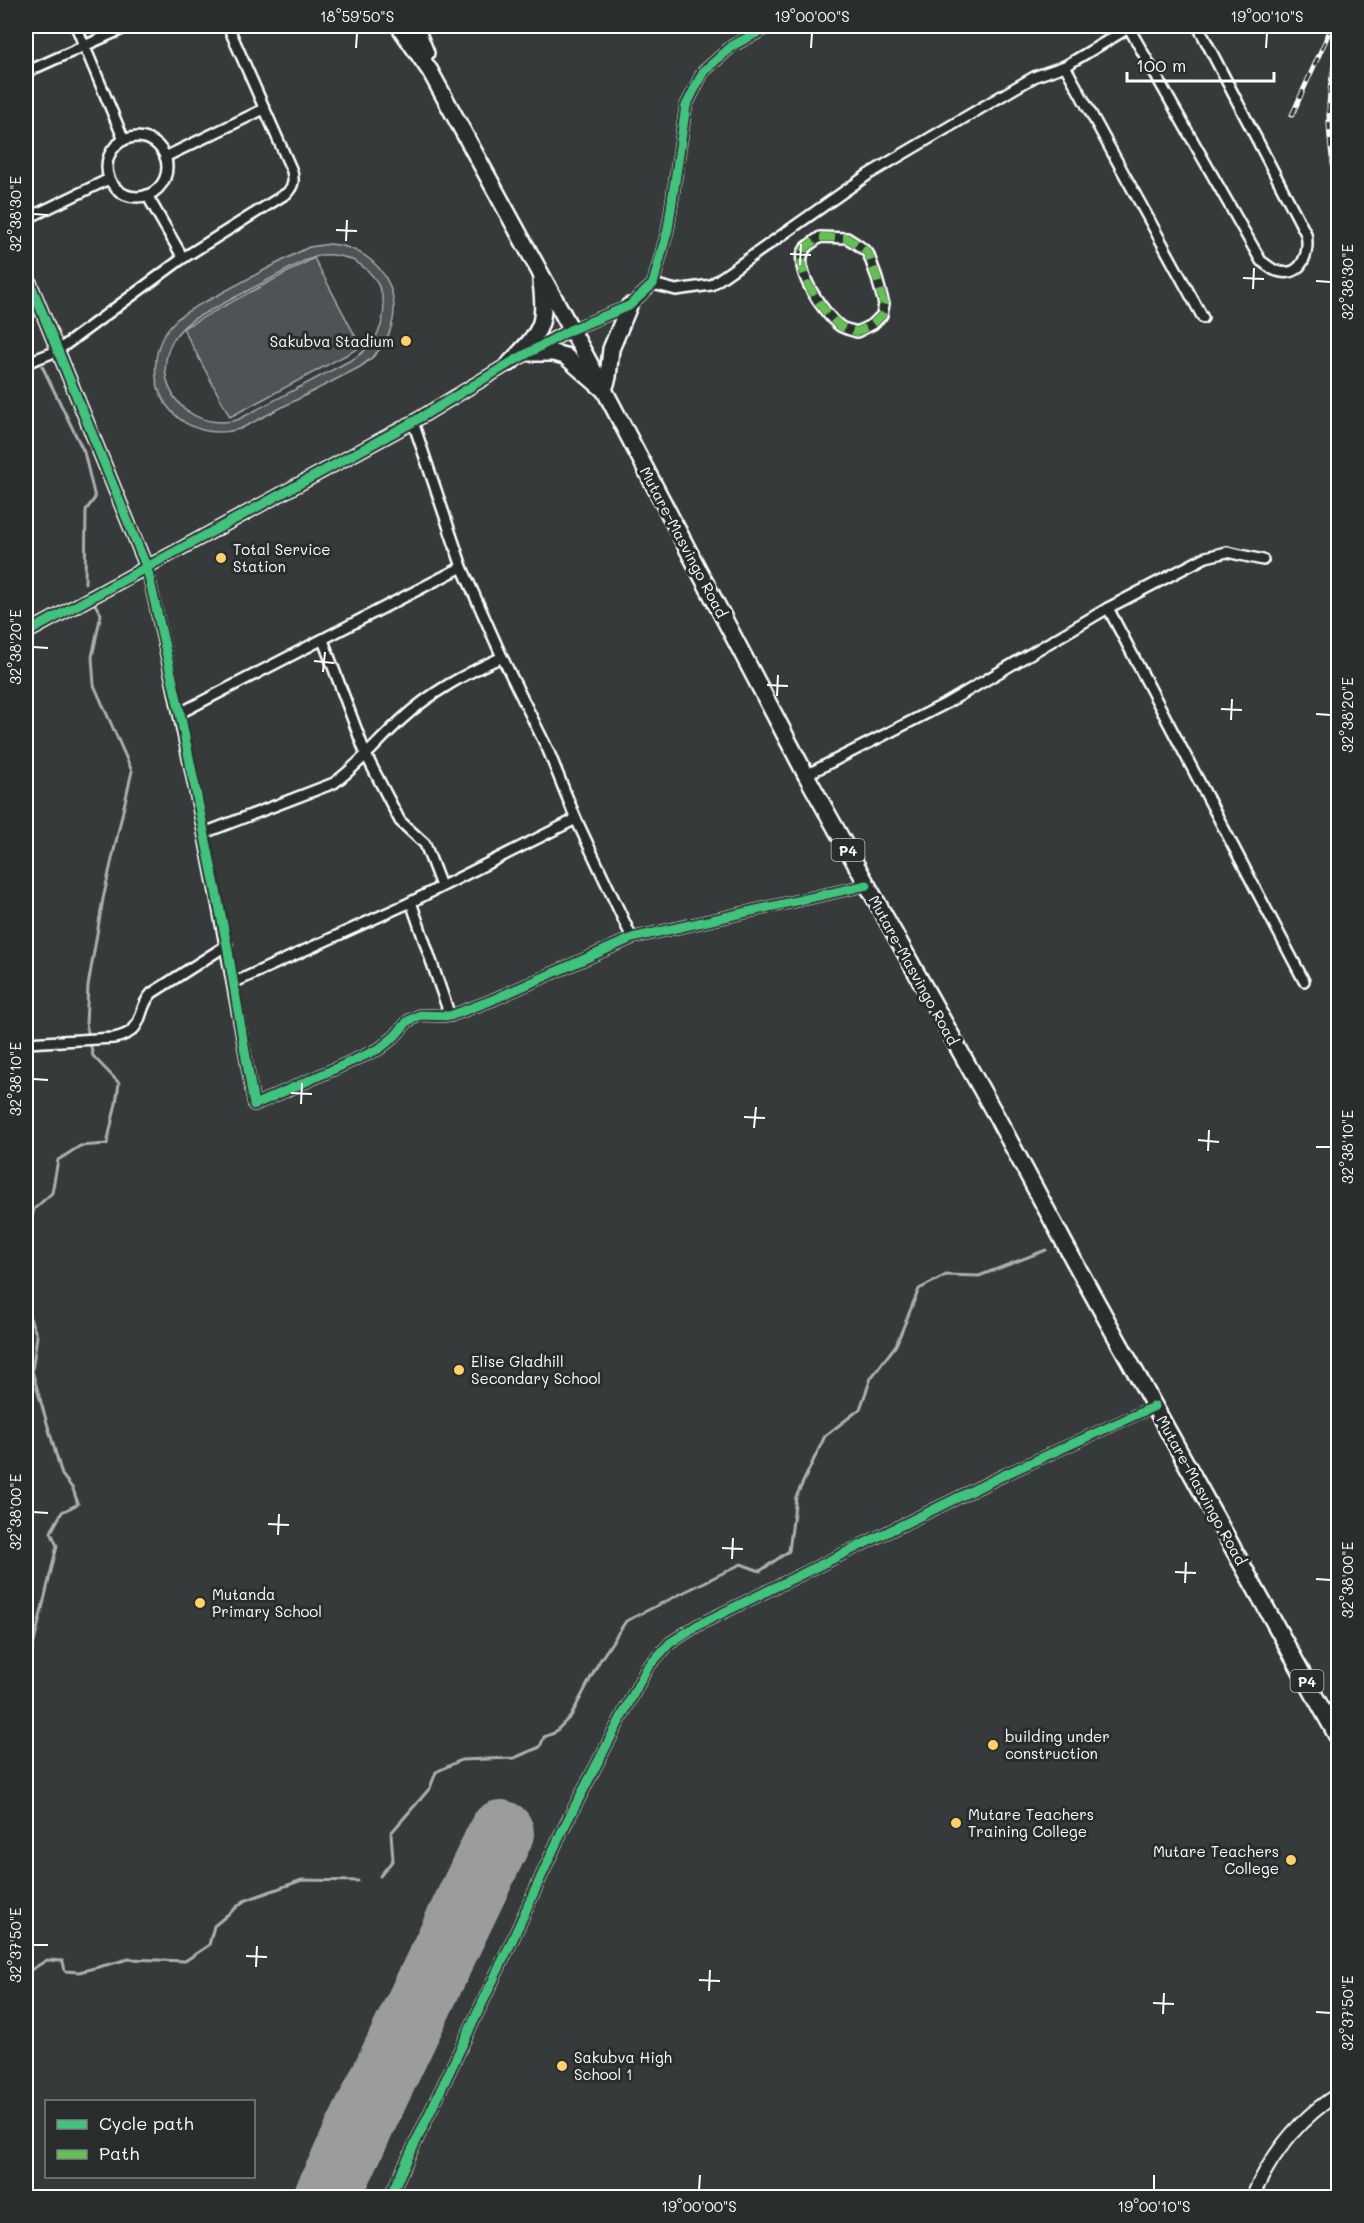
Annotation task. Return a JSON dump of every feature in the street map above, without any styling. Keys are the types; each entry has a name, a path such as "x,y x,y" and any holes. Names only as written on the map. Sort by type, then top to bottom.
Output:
{"highway":[{"name":"Mutare-Masvingo Road","path":"399,26 430,70 604,390 806,775 999,1120 1338,1738"},
{"name":"Mutare-Masvingo Road","path":"415,26 425,47 430,70"},
{"path":"510,363 534,338 544,319 540,274"},
{"path":"530,353 553,353 565,356 604,390 611,349 618,328 630,306"}],"street":[{"path":"76,26 124,140"},
{"path":"26,72 129,26"},
{"path":"26,363 57,351 183,258 292,188 294,182 292,171 228,26"},
{"path":"26,633 412,422 570,330 630,306 653,284 668,229 686,106 703,72 732,46 770,26"},
{"path":"653,284 675,290 711,285 869,174 1036,76 1065,66 1131,27 1261,261 1277,271 1288,272 1301,266 1307,256 1306,234 1198,26"},
{"path":"1065,66 1203,318"},
{"path":"165,157 264,109"},
{"path":"134,137 144,138 160,148 165,157 167,166 162,184 147,195 138,197 121,193 109,179 107,160 116,145 124,140 134,137"},
{"path":"26,219 109,179"},
{"path":"147,195 183,258"},
{"path":"820,237 847,238 868,253 884,304 882,315 873,324 857,332 841,327 827,314 803,274 801,261 805,249 820,237"},
{"path":"26,273 147,568 180,713 227,945 254,1105 379,1049 408,1022 420,1015 450,1016 500,997 632,938 867,885"},
{"path":"412,422 462,567 502,657 548,750 576,819 632,938"},
{"path":"806,775 947,703 1108,608 1206,557 1227,552 1263,560"},
{"path":"180,713 462,567"},
{"path":"1108,608 1304,981"},
{"path":"323,640 366,754 400,821 425,844 441,885"},
{"path":"204,833 334,783 350,772 401,719 430,696 462,675 502,657"},
{"path":"233,983 411,902 576,819"},
{"path":"411,902 450,1016"},
{"path":"26,1043 114,1038 127,1034 141,1021 148,998 152,993 227,945"},
{"path":"389,2198 506,1954 561,1833 647,1668 670,1643 698,1625 945,1503 1155,1406"},
{"path":"1252,2198 1264,2170 1293,2131 1323,2103 1338,2094"}],"shaded area":[{"path":"330,244 353,250 372,261 385,276 392,294 394,314 389,333 378,351 360,367 240,429 212,432 187,424 164,402 156,379 157,354 167,331 175,321 190,310 309,247","holes":["321,255 343,257 360,265 373,277 381,292 384,309 380,327 371,344 355,358 237,420 214,421 195,416 180,404 170,389 166,371 168,352 177,334 194,319 304,261"]},
{"path":"314,258 361,347 230,417 183,328"}],"waterway":[{"path":"26,333 31,343"},
{"path":"42,366 84,452 95,498 86,510 85,583"},
{"path":"26,1239 34,1209 52,1193 58,1160 80,1146 107,1144 119,1083 93,1056 86,1023 88,986 103,899 132,771 94,685 92,657 101,614 94,603"},
{"path":"380,1876 393,1860 391,1833 430,1788 436,1772 461,1760 514,1758 540,1747 544,1737 554,1733 571,1716 599,1662 626,1621 741,1564 760,1571 789,1551 796,1497 825,1436 860,1409 871,1378 896,1345 919,1289 946,1275 979,1276 1046,1250"},
{"path":"26,1308 37,1336 32,1371 62,1475 73,1489 78,1504 62,1512 51,1532 57,1546 31,1655 26,1657"},
{"path":"26,1973 47,1960 63,1961 65,1971 79,1972 129,1959 185,1961 209,1945 214,1926 244,1901 302,1880 358,1881"}],"runway":[{"path":"326,2198 501,1833"}],"railway":[{"path":"1292,115 1332,26"},
{"path":"1338,51 1333,69 1329,105 1330,140 1338,194"}],"marked path":[{"path":"820,237 847,238 868,253 884,304 882,315 873,324 857,332 842,327 833,320 818,301 806,279 802,257 805,249 820,237"}],"cycle path":[{"path":"26,633 413,422 510,363 570,330 629,306 653,284 668,229 686,106 703,72 732,46 770,26"},
{"path":"26,273 147,568 180,713 227,945 254,1105 379,1049 408,1021 420,1015 450,1016 490,1001 632,938 867,885"},
{"path":"389,2198 561,1833 647,1668 670,1643 698,1625 1006,1474 1155,1406"}],"place":[{"name":"Sakubva Stadium","path":"406,341"},
{"name":"Total Service Station","path":"221,558"},
{"name":"Elise Gladhill Secondary School","path":"459,1370"},
{"name":"Mutanda Primary School","path":"200,1603"},
{"name":"building under construction","path":"993,1745"},
{"name":"Mutare Teachers Training College","path":"956,1823"},
{"name":"Mutare Teachers College","path":"1291,1860"},
{"name":"Sakubva High School 1","path":"562,2066"}]}
